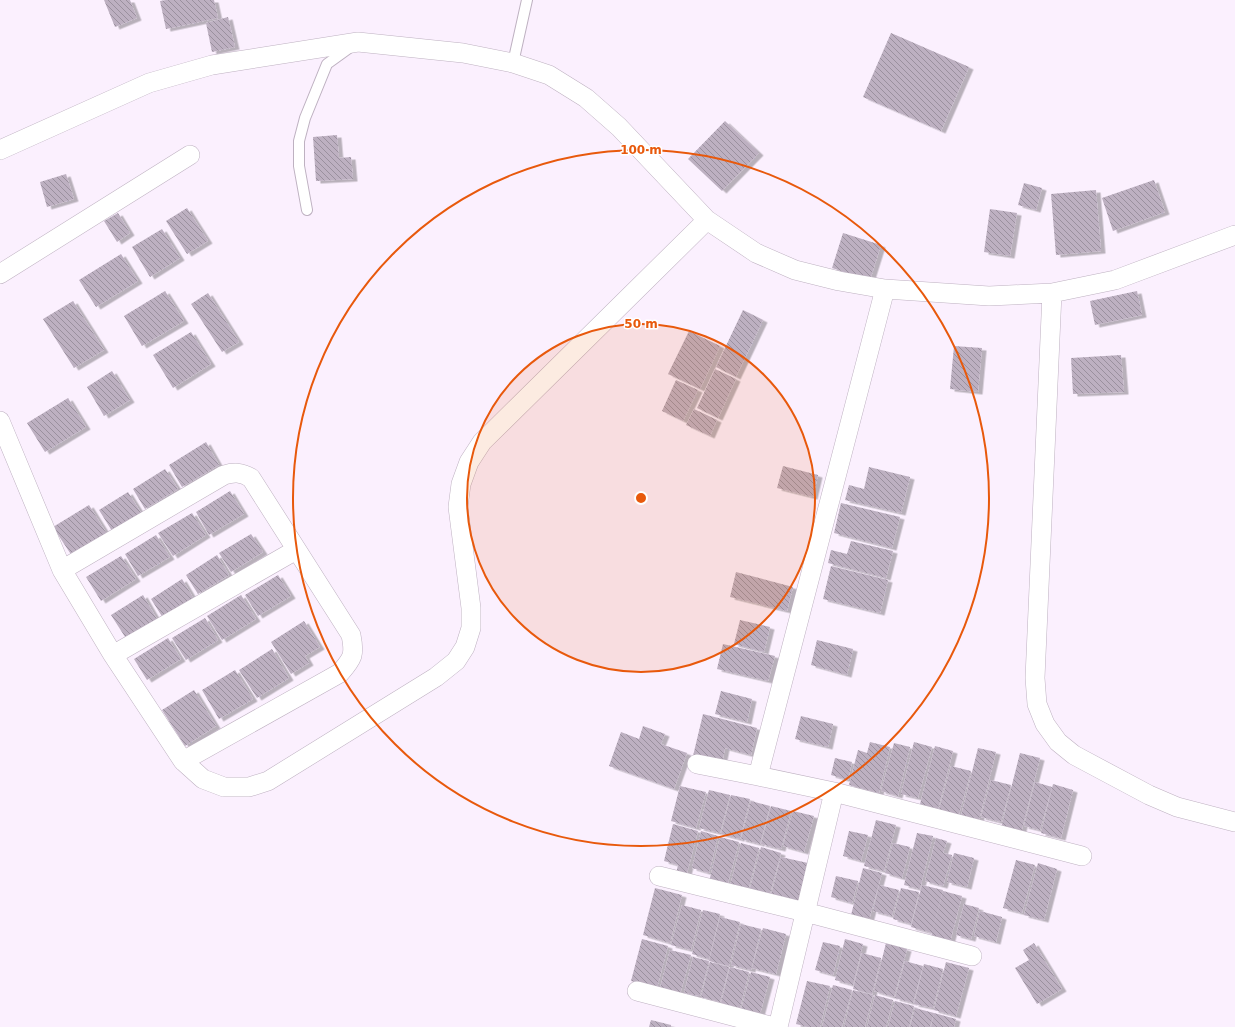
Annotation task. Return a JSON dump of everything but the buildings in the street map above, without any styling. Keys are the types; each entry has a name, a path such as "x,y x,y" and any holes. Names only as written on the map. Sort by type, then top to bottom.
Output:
{"street":[{"path":"0,150 156,81 212,65 358,42 463,53 513,63 549,75 586,98 619,127 707,220 756,253 795,270 839,281 885,289 989,296 1052,293 1115,280 1235,235"},
{"path":"0,274 190,155"},
{"path":"0,421 62,570 113,655 183,761 202,779 224,787 249,787 268,781 436,677 456,661 465,647 471,628 471,608 458,507 461,484 469,462 482,442 707,220"},
{"path":"758,776 885,289"},
{"path":"1052,293 1035,678 1037,704 1045,724 1058,742 1074,755 1176,807 1235,822"},
{"path":"62,570 224,475 233,472 242,473 251,478 351,635 353,648 351,660 340,673 183,761"},
{"path":"113,655 296,550"},
{"path":"697,764 834,792 1082,856"},
{"path":"778,1027 834,792"},
{"path":"660,876 972,956"},
{"path":"637,991 774,1027"}],"lane":[{"path":"513,63 527,0"},
{"path":"307,210 299,166 299,141 305,118 327,64 358,42"}]}
